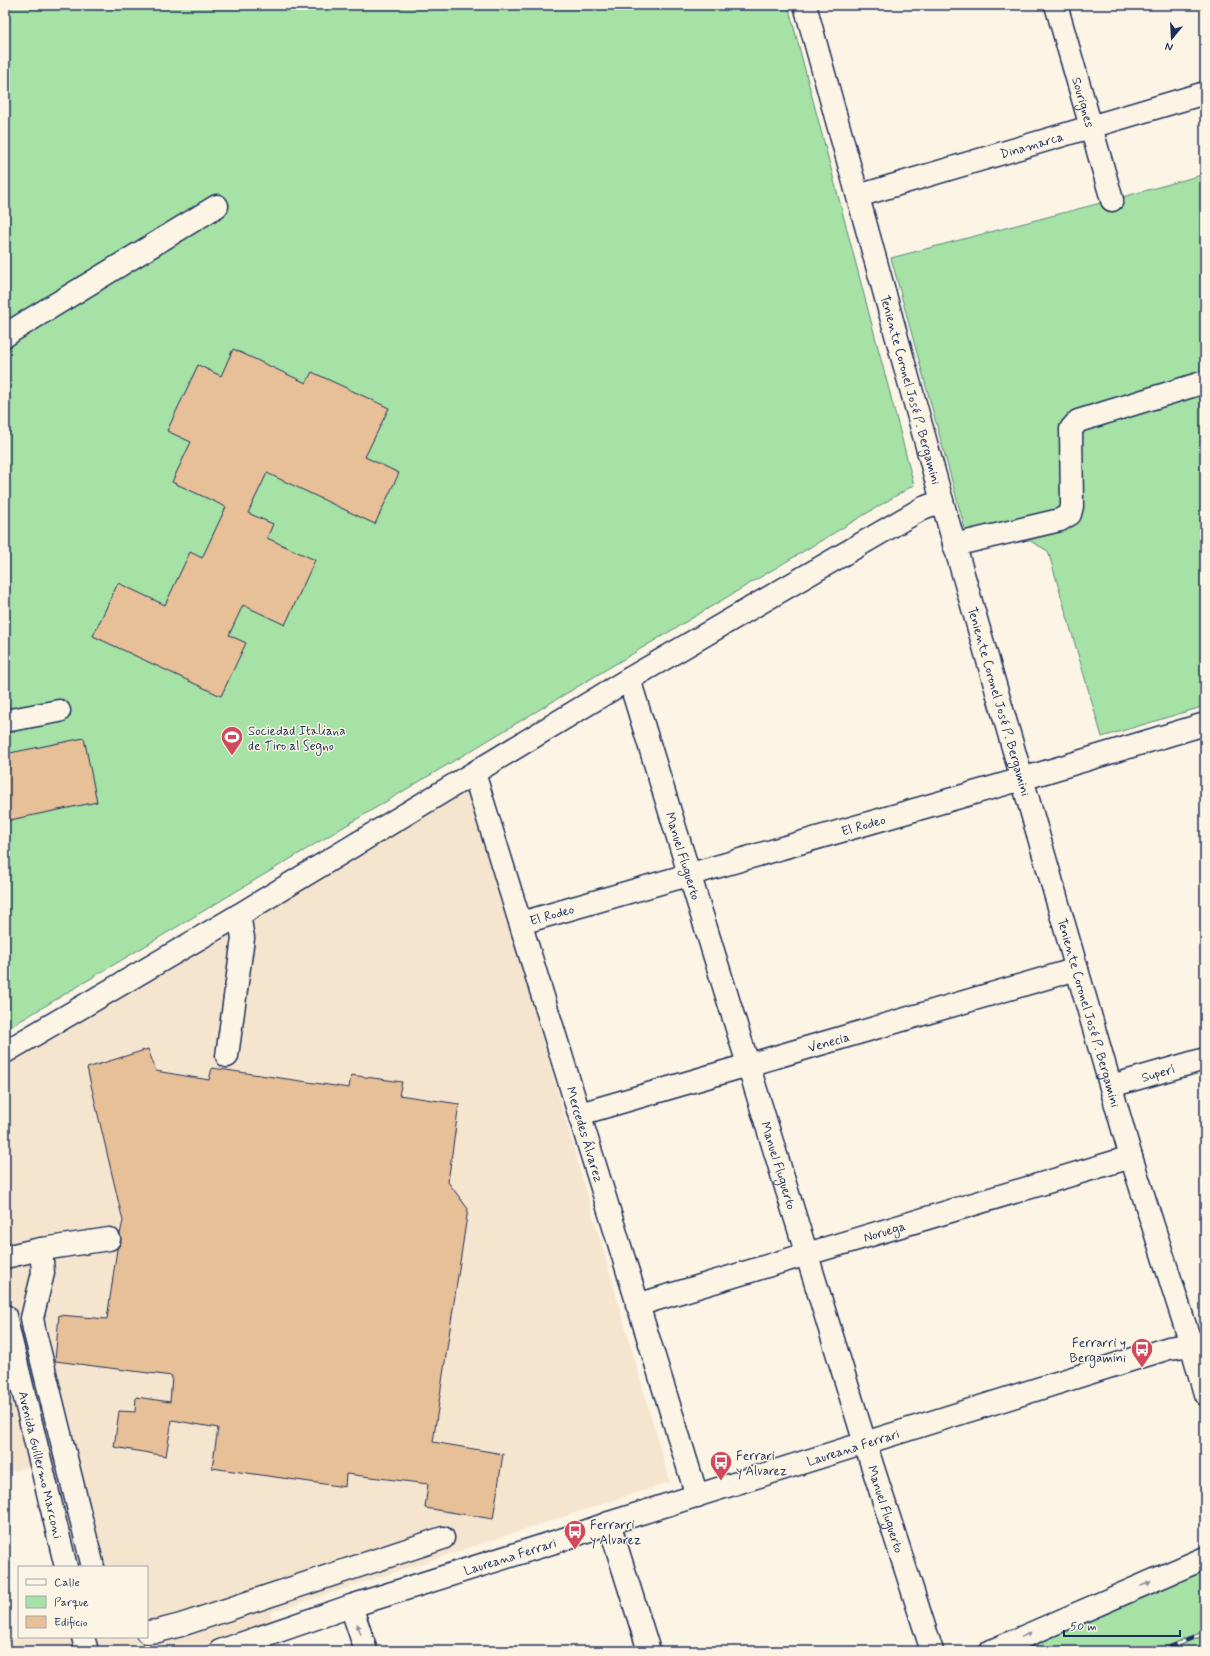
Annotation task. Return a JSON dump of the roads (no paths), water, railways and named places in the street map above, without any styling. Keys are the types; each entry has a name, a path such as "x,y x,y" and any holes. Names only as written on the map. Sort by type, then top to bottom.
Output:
{"street":[{"name":"Teniente Coronel José P. Bergamini","path":"805,5 954,545 1131,1157 1200,1341 1205,1394"},
{"name":"Sourignes","path":"1056,5 1112,200"},
{"name":"Dinamarca","path":"858,196 1205,93"},
{"path":"5,336 217,206"},
{"path":"954,545 1060,520 1070,514 1072,506 1071,429 1078,421 1205,382"},
{"path":"5,1052 239,915 629,679 916,512 942,501"},
{"name":"Manuel Fluguerto","path":"629,679 806,1254 932,1651"},
{"path":"5,720 59,711"},
{"name":"El Rodeo","path":"521,923 1022,779 1205,724"},
{"name":"Mercedes Álvarez","path":"474,773 697,1496"},
{"path":"227,1056 243,938 239,915"},
{"name":"Venecia","path":"580,1114 1077,969"},
{"name":"Superí","path":"1111,1086 1205,1058"},
{"name":"Noruega","path":"637,1305 1131,1157"},
{"path":"5,1258 41,1249 109,1238"},
{"path":"41,1249 43,1273 32,1318 93,1566"},
{"name":"Avenida Guillermo Marconi","path":"7,1330 66,1566"},
{"name":"Laureana Ferrari","path":"220,1651 351,1606 564,1539 609,1523 1169,1348 1200,1341"},
{"path":"609,1523 649,1651"},
{"path":"148,1632 181,1626 443,1538"},
{"path":"991,1651 1205,1558"},
{"path":"351,1606 366,1651"},
{"path":"83,1638 87,1651"}],"railway":[{"path":"1160,1651 1205,1633"}],"place":[{"name":"Sociedad Italiana de Tiro al Segno","path":"232,756"},
{"name":"Ferrarri y Bergamini","path":"1142,1368"},
{"name":"Ferrari y Alvarez","path":"721,1482"},
{"name":"Ferrarri y Alvarez","path":"575,1550"}]}
